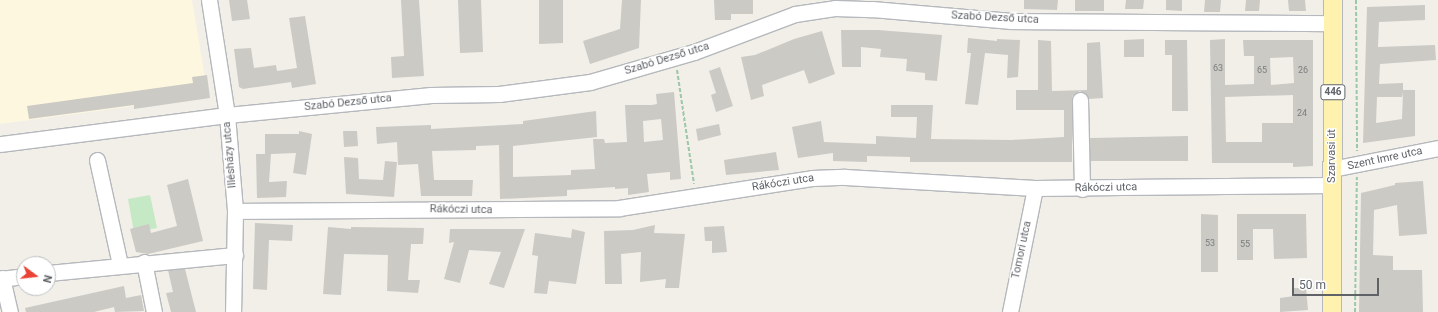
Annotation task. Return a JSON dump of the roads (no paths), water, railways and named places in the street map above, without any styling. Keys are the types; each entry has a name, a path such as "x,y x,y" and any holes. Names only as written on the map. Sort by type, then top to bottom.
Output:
{"main road":[{"name":"Szarvasi út","path":"1332,312 1333,0"}],"street":[{"name":"Illésházy utca","path":"209,0 227,115 235,211 233,312"},
{"name":"Szabó Dezső utca","path":"0,144 227,115 431,95 499,94 590,82 675,57 795,14 835,8 872,9 1010,21 1333,23"},
{"path":"1080,100 1082,189"},
{"name":"Szent Imre utca","path":"1332,177 1357,164 1438,148"},
{"path":"97,160 120,265"},
{"name":"Rákóczi utca","path":"235,211 558,210 619,208 812,178 845,177 1035,188 1082,189 1332,177"},
{"name":"Tomori utca","path":"1010,312 1035,188"},
{"path":"56,272 144,262 235,255"},
{"path":"144,262 154,312"},
{"path":"10,312 1,279 16,277"}]}
